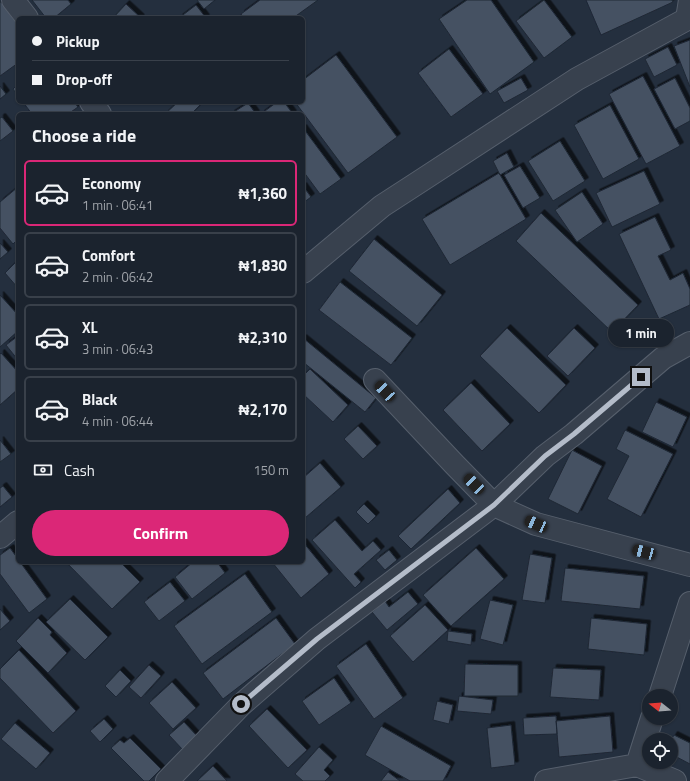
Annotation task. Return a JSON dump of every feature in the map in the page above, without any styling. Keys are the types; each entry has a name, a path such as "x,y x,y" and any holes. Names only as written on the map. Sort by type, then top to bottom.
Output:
{"street":[{"path":"13,0 25,16"},
{"path":"305,270 382,206 577,78 687,19 690,0"},
{"path":"167,781 241,704 317,639 494,505 545,456 574,434 663,358 690,343"},
{"path":"375,380 494,505 536,524 690,564"},
{"path":"0,537 16,524"},
{"path":"662,689 690,603"},
{"path":"637,765 650,725"},
{"path":"546,781 637,765 675,781"}],"building":[{"path":"32,0 68,0 71,4 56,16 44,16"},
{"path":"197,0 215,0 204,9"},
{"path":"260,0 318,0 296,16 242,16 241,14"},
{"path":"467,0 491,0 534,62 490,94 439,19"},
{"path":"544,0 572,37 544,58 516,21"},
{"path":"586,0 672,0 673,2 601,35"},
{"path":"1,2 16,22 16,64 0,76"},
{"path":"126,4 139,16 115,16"},
{"path":"196,5 204,16 182,16"},
{"path":"690,40 690,87 674,46"},
{"path":"668,47 677,65 654,77 645,59"},
{"path":"449,49 483,94 451,117 418,73"},
{"path":"336,55 397,137 348,173 305,115 305,112 302,112 296,104 305,104 305,78"},
{"path":"643,76 680,146 646,164 609,94"},
{"path":"521,78 528,90 504,103 497,91"},
{"path":"675,78 690,108 690,121 675,129 654,89"},
{"path":"0,86 6,94 0,99"},
{"path":"16,86 16,93 13,89"},
{"path":"24,104 76,104 78,107 71,112 30,112"},
{"path":"176,104 201,104 193,112 167,112"},
{"path":"249,104 255,112 234,112"},
{"path":"274,104 286,104 292,112 264,112"},
{"path":"610,105 639,159 603,179 574,125"},
{"path":"2,117 13,131 0,141 0,118"},
{"path":"305,131 341,179 320,194 305,174"},
{"path":"560,141 585,181 553,201 528,161"},
{"path":"507,153 514,167 500,175 493,161"},
{"path":"520,166 540,198 523,208 504,175"},
{"path":"644,171 660,204 612,227 596,193"},
{"path":"499,173 526,219 450,265 422,219"},
{"path":"16,189 16,241 13,244 0,228 0,202"},
{"path":"305,189 311,197 305,202"},
{"path":"582,192 603,224 577,242 555,210"},
{"path":"541,213 638,305 612,332 516,241"},
{"path":"655,217 671,250 658,256 670,280 683,273 690,289 690,305 659,319 619,234"},
{"path":"374,239 442,295 417,326 349,271"},
{"path":"0,243 8,252 0,259"},
{"path":"16,262 16,286 5,273"},
{"path":"340,282 412,338 391,365 319,310"},
{"path":"0,295 16,313 16,333 0,347"},
{"path":"507,328 566,385 539,413 480,356"},
{"path":"574,328 595,348 568,376 547,356"},
{"path":"16,338 16,358 6,345"},
{"path":"305,340 376,398 365,412 305,364"},
{"path":"1,353 16,370 16,391 0,405"},
{"path":"310,369 348,405 333,422 305,396 305,374"},
{"path":"471,383 510,424 482,451 443,410"},
{"path":"656,402 687,417 673,447 642,432"},
{"path":"358,426 377,446 363,459 344,439"},
{"path":"625,430 673,454 641,517 607,499 629,456 616,449"},
{"path":"0,440 11,454 0,462"},
{"path":"572,450 602,466 578,514 548,499"},
{"path":"320,463 341,487 305,518 305,476"},
{"path":"3,486 12,497 0,507 0,488"},
{"path":"448,489 460,503 411,549 398,536"},
{"path":"364,504 376,516 368,524 356,512"},
{"path":"335,520 362,551 373,541 381,550 354,574 361,582 355,588 312,540"},
{"path":"305,544 329,574 301,598 274,564 305,564"},
{"path":"10,548 16,556 16,564 21,564 47,599 29,613 0,574 0,555"},
{"path":"476,548 504,579 451,626 423,595"},
{"path":"389,550 397,560 385,570 376,560"},
{"path":"530,554 552,558 545,603 522,600"},
{"path":"68,564 122,564 140,582 112,609"},
{"path":"191,564 218,564 225,573 192,599 175,577"},
{"path":"565,568 644,576 640,609 561,601"},
{"path":"245,574 272,612 202,664 174,626"},
{"path":"170,582 185,601 159,621 144,602"},
{"path":"408,592 418,604 387,630 372,612 385,601 389,607"},
{"path":"70,599 108,637 85,660 46,622"},
{"path":"490,600 513,605 503,645 480,639"},
{"path":"425,605 448,630 413,662 390,636"},
{"path":"0,609 10,621 0,630"},
{"path":"38,618 52,632 50,635 67,653 48,673 16,641"},
{"path":"276,618 295,644 223,699 203,673"},
{"path":"591,618 647,624 644,655 588,649"},
{"path":"448,631 472,634 471,645 447,641"},
{"path":"366,644 403,698 374,719 336,666"},
{"path":"19,650 76,711 53,733 0,678 0,669"},
{"path":"465,664 518,665 518,696 464,696"},
{"path":"149,665 161,676 141,698 129,687"},
{"path":"553,668 601,670 599,700 550,697"},
{"path":"120,670 131,681 116,697 105,686"},
{"path":"334,678 351,703 319,725 302,701"},
{"path":"172,682 196,708 173,729 149,703"},
{"path":"459,696 493,700 491,714 457,711"},
{"path":"437,701 453,705 449,724 433,720"},
{"path":"267,709 307,750 288,768 249,726"},
{"path":"556,716 557,734 524,735 523,718"},
{"path":"610,716 613,752 559,757 556,721"},
{"path":"104,719 113,729 100,742 90,731"},
{"path":"184,722 197,736 183,750 169,735"},
{"path":"15,723 50,753 36,769 1,739"},
{"path":"511,725 515,765 491,768 487,728"},
{"path":"381,726 451,766 443,781 410,781 365,755"},
{"path":"678,737 690,743 690,764 678,758"},
{"path":"130,738 161,769 149,781 144,781 111,748 120,740 124,743"},
{"path":"319,747 333,760 324,770 330,776 325,781 303,781 295,774"},
{"path":"213,766 227,781 197,781"},
{"path":"388,772 400,781 381,781"}],"route":[{"path":"241,704 317,639 494,505 545,456 574,434 641,377"}]}
